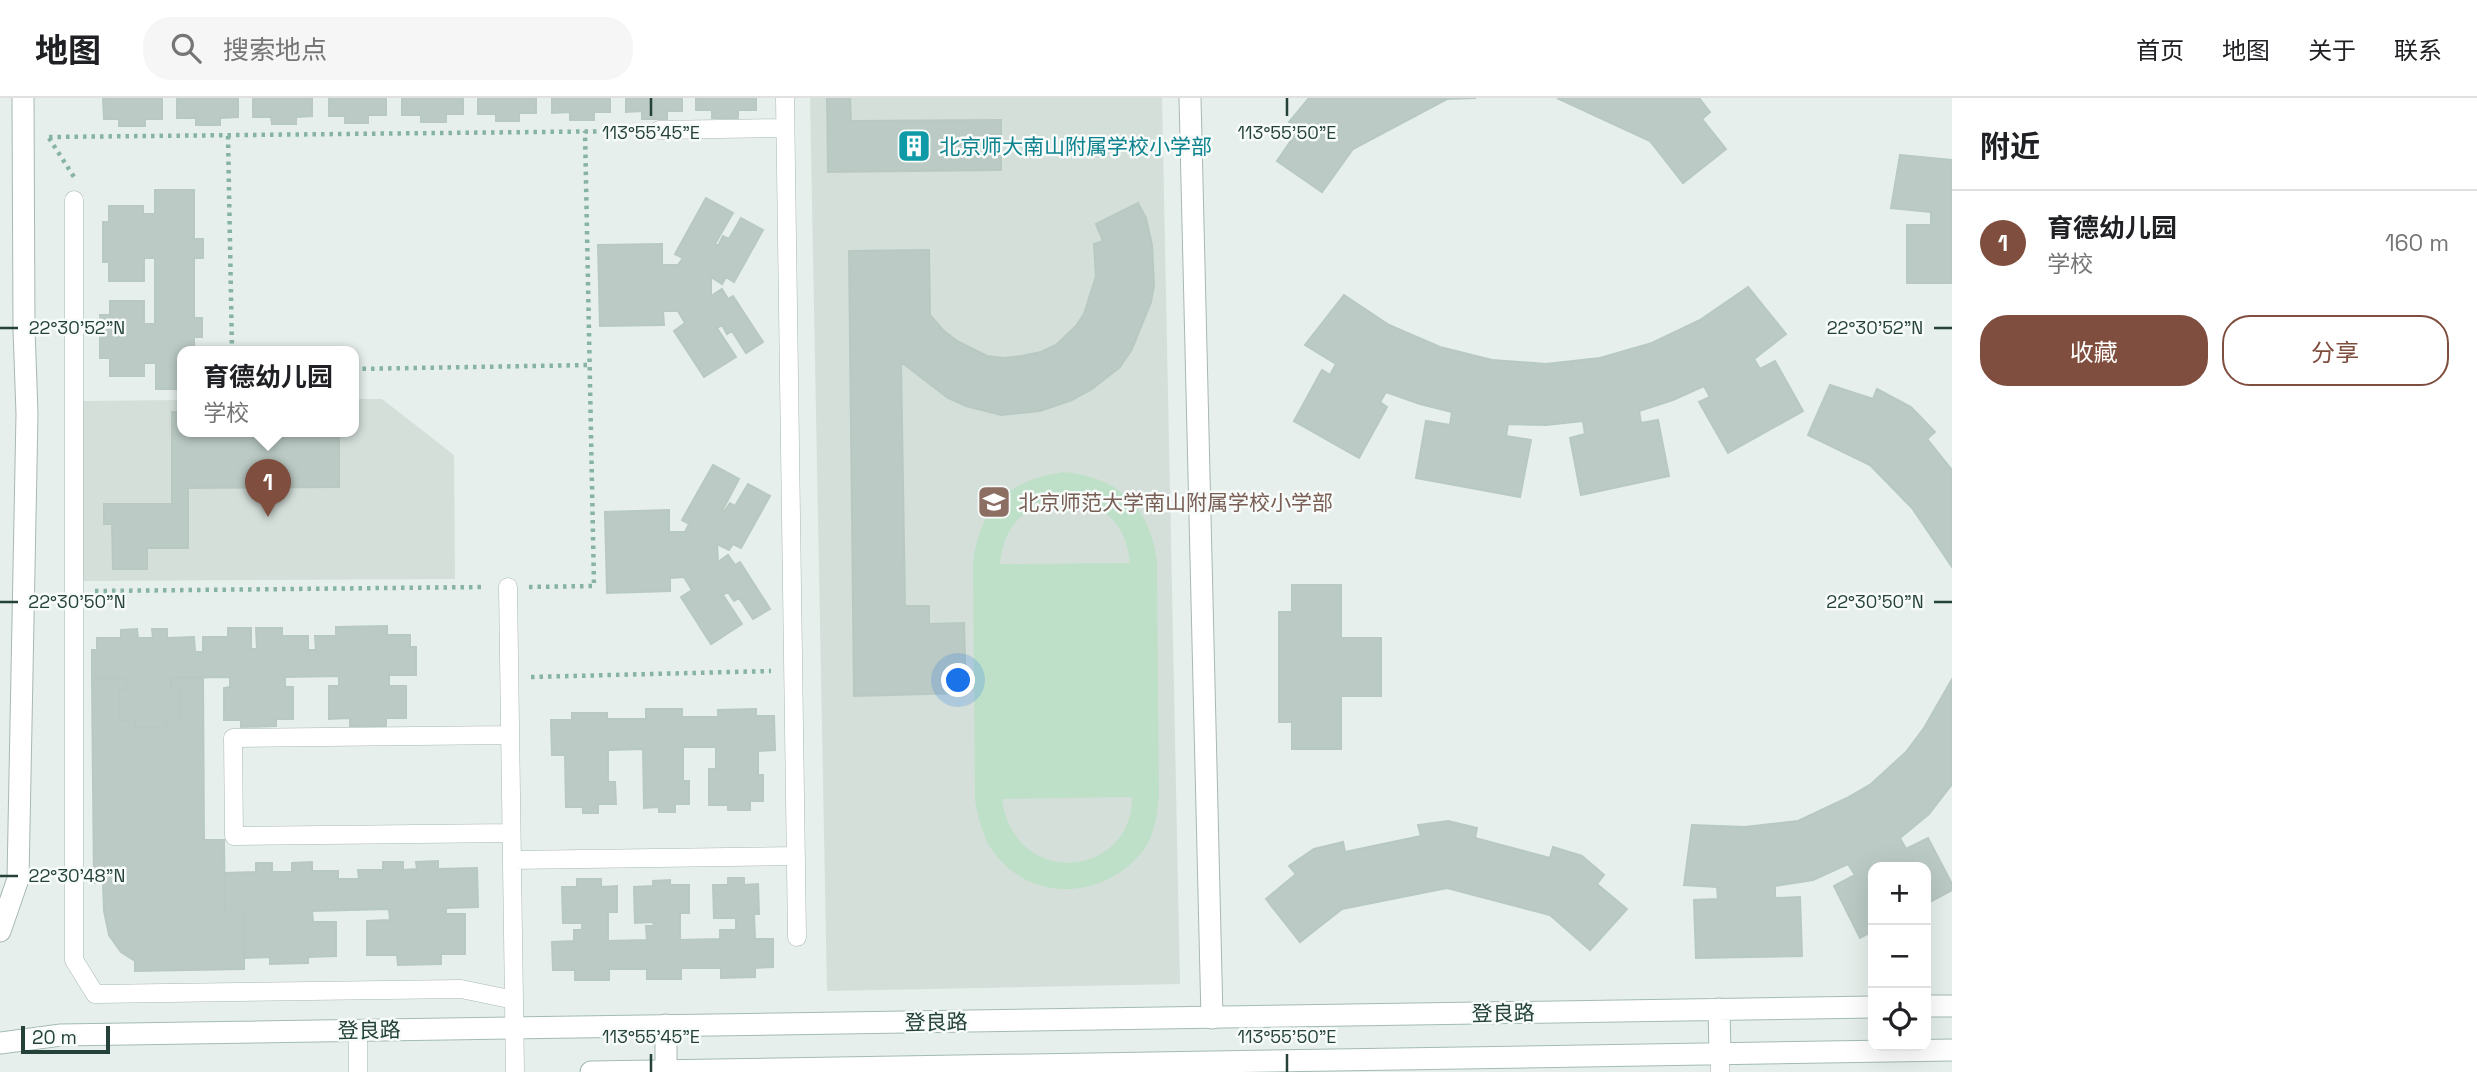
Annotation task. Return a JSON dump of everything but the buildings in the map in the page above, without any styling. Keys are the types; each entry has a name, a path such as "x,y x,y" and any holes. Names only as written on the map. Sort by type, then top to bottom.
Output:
{"street":[{"path":"0,930 18,879 27,414 23,98"},
{"path":"1190,98 1212,1018"},
{"path":"1931,1006 1952,1006"},
{"name":"登良路","path":"0,1043 61,1035 1868,1007"},
{"path":"1719,1009 1720,1064"},
{"path":"666,1025 666,1072"},
{"path":"591,1072 1720,1064 1952,1050"}],"lane":[{"path":"785,98 797,937"},
{"path":"659,130 785,128"},
{"path":"74,200 74,960 95,994 461,989 514,1000"},
{"path":"508,587 515,1072"},
{"path":"510,735 233,738 234,836 511,833"},
{"path":"512,860 796,856"},
{"path":"358,1030 358,1072"}],"path":[{"path":"74,200 74,177 49,137 659,130"},
{"path":"73,591 594,586 586,131"},
{"path":"228,136 232,346"},
{"path":"359,369 590,365"},
{"path":"509,677 793,671"}],"shaded area":[{"name":"北京师范大学南山附属学校小学部","path":"810,98 1162,98 1180,984 827,991"},
{"path":"359,399 382,399 454,455 455,579 82,581 81,401 177,400 177,437 359,437"}],"green space":[{"path":"1064,472 1083,475 1115,488 1139,510 1153,541 1157,561 1159,798 1155,822 1147,845 1134,861 1099,883 1079,888 1059,889 1039,885 1020,877 1003,863 984,834 975,800 973,563 977,543 982,526 1000,499 1012,489 1044,476","holes":["1064,499 1090,505 1110,517 1123,536 1130,563 1000,564 1006,538 1019,519 1038,506","1132,797 1127,824 1114,844 1095,857 1072,862 1049,860 1028,849 1011,829 1002,799"]}],"place":[{"name":"北京师大南山附属学校小学部","path":"914,146"},
{"name":"北京师范大学南山附属学校小学部","path":"994,502"},
{"name":"育德幼儿园","path":"268,517"}]}
